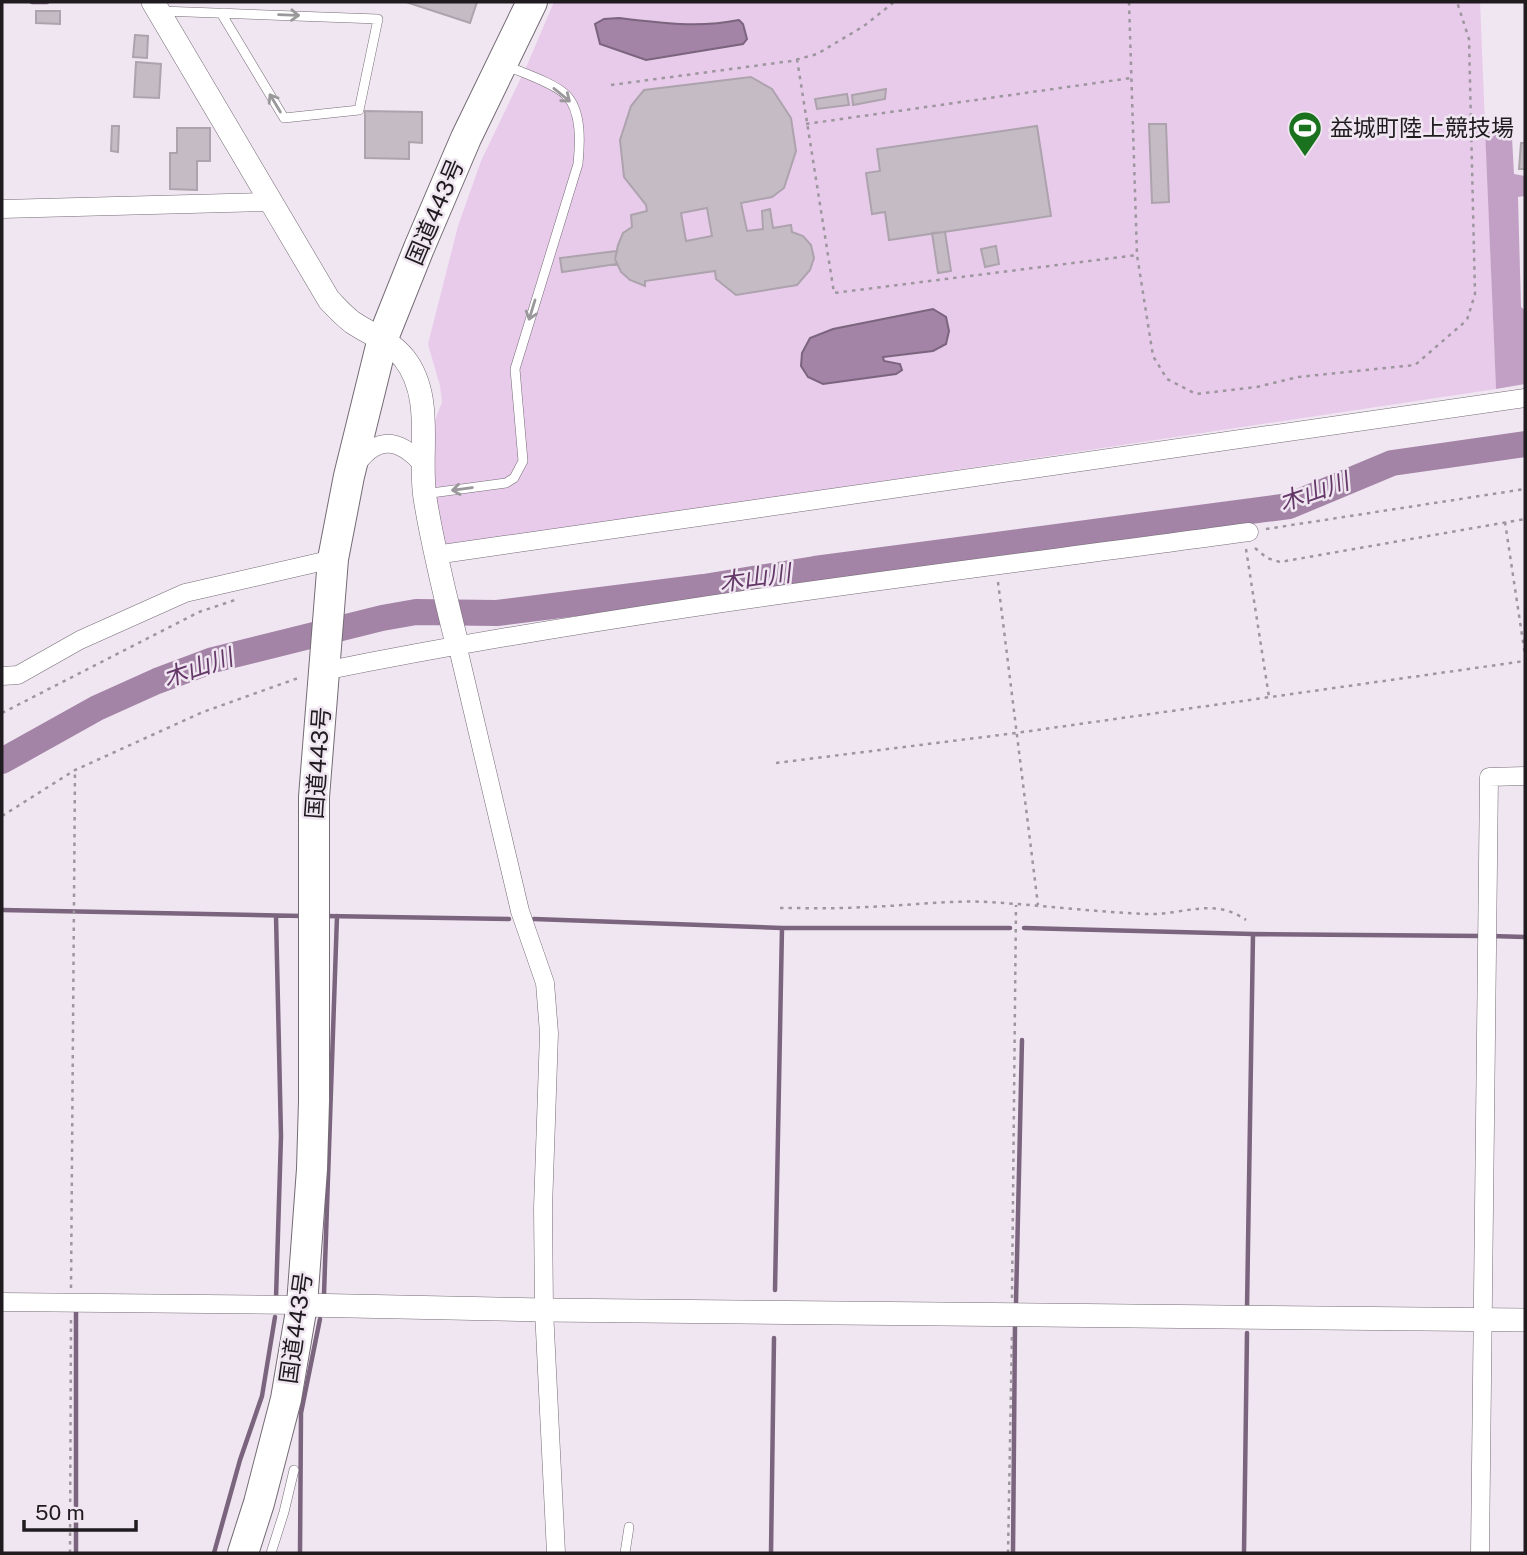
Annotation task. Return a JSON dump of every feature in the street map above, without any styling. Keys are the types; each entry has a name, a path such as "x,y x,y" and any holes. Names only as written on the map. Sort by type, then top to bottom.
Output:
{"highway":[{"name":"国道443号","path":"243,1553 272,1508 302,1305 312,1155 314,797 333,565 349,476 383,338 440,199 532,2"}],"street":[{"path":"155,6 329,300 351,322 383,338 405,359 419,391 423,418 424,494 436,559 520,911 545,983 550,1033 543,1208 544,1310 556,1553"},
{"path":"2,209 270,202"},
{"path":"436,559 1525,398"},
{"path":"349,476 361,458 374,446 385,443 400,445 412,452 422,464"},
{"path":"324,671 457,644 745,600 1249,532"},
{"path":"2,676 18,675 80,640 185,593 333,565"},
{"path":"1480,1553 1489,777 1525,776"},
{"path":"2,1302 1525,1320"}],"lane":[{"path":"155,6 221,13 378,19 359,110 284,118 221,13"},
{"path":"424,494 506,483 520,471 523,461 515,369 578,164 579,133 571,101 564,93 503,63"},
{"path":"271,1553 272,1508 294,1470"},
{"path":"625,1553 629,1527"}],"path":[{"path":"611,85 817,54 864,26 894,2"},
{"path":"1129,2 1137,255 1153,356 1167,379 1196,394 1257,387 1298,377 1415,365 1466,320 1475,294 1469,39 1457,2"},
{"path":"797,59 834,293 1137,255"},
{"path":"806,124 1131,78"},
{"path":"1249,532 1525,489"},
{"path":"1249,532 1256,549 1267,558 1280,562 1525,519"},
{"path":"1505,522 1525,656"},
{"path":"1249,532 1246,545 1269,696"},
{"path":"996,567 1038,905"},
{"path":"2,713 199,612 238,599"},
{"path":"776,763 1016,733 1525,661"},
{"path":"2,816 75,770 203,712 285,681 324,671"},
{"path":"70,1553 75,770"},
{"path":"780,908 988,902 1149,914 1202,908 1221,909 1236,913 1247,920"},
{"path":"1007,1553 1016,905"}],"shaded area":[{"path":"554,2 1480,2 1496,389 442,547 436,512 434,474 435,420 442,402 428,344 458,226 481,161"},
{"path":"604,19 694,24 739,20 743,24 747,39 743,44 646,60 600,44 595,24"},
{"path":"1485,129 1512,137 1514,174 1525,176 1525,196 1518,197 1521,307 1525,310 1525,384 1496,389"},
{"path":"933,309 946,317 949,331 946,344 933,351 883,357 884,361 900,364 902,370 896,374 823,384 808,377 801,366 802,353 810,338 833,329"}],"building":[{"path":"406,2 477,2 470,23"},
{"path":"36,11 60,11 60,24 36,23"},
{"path":"135,35 148,36 147,58 133,57"},
{"path":"136,62 161,64 159,98 134,97"},
{"path":"751,77 772,89 791,118 796,151 784,188 772,197 741,203 747,231 763,229 762,211 770,209 773,228 791,225 792,232 803,236 811,245 814,258 810,270 797,285 736,295 716,279 715,271 645,281 645,286 630,280 621,272 615,259 623,233 632,227 631,215 647,211 646,205 624,177 620,140 631,106 644,90","holes":["707,208 712,236 686,241 681,213"]},
{"path":"886,89 885,99 853,105 852,95"},
{"path":"847,94 849,105 817,109 815,99"},
{"path":"365,111 422,112 422,143 409,142 409,159 365,158"},
{"path":"1149,124 1166,124 1169,202 1152,203"},
{"path":"112,126 119,126 118,152 111,151"},
{"path":"1037,126 1051,216 889,240 885,212 872,214 866,173 880,171 877,149"},
{"path":"177,128 210,128 210,161 197,161 197,190 170,189 170,153 177,153"},
{"path":"1521,143 1525,143 1525,169 1519,169"},
{"path":"945,232 951,271 938,273 932,233"},
{"path":"996,246 999,264 985,267 981,249"},
{"path":"617,251 617,264 562,272 560,258"}],"waterway":[{"path":"32,2 47,2"},
{"name":"木山川","path":"2,761 97,708 157,681 213,660 382,618 416,612 497,613 1289,506 1392,463 1525,444"},
{"path":"2,910 302,916"},
{"path":"276,916 281,1136 276,1298"},
{"path":"325,916 509,919"},
{"path":"324,1294 337,916"},
{"path":"534,919 782,928 1010,928"},
{"path":"775,1290 782,928"},
{"path":"1024,928 1482,936"},
{"path":"1247,1309 1253,934"},
{"path":"1491,936 1525,937"},
{"path":"1016,1303 1022,1040"},
{"path":"76,1309 76,1553"},
{"path":"214,1553 240,1460 262,1396 275,1317"},
{"path":"300,1553 301,1413 320,1319"},
{"path":"1013,1553 1015,1324"},
{"path":"1244,1553 1247,1333"},
{"path":"771,1553 774,1338"}],"place":[{"name":"益城町陸上競技場","path":"1305,158"}]}
